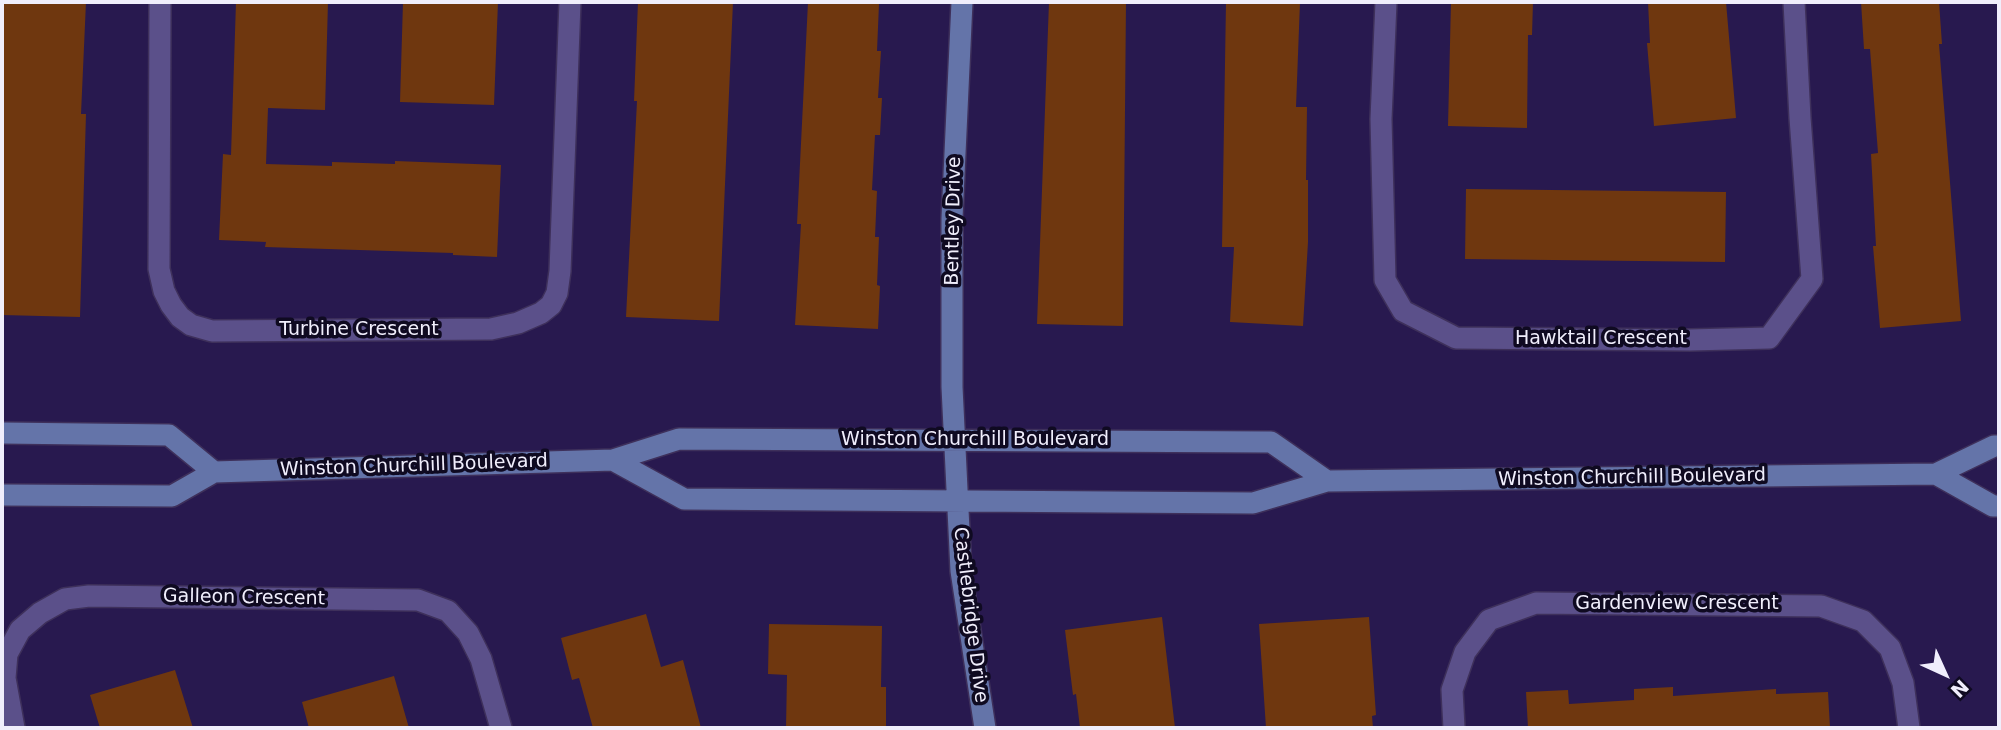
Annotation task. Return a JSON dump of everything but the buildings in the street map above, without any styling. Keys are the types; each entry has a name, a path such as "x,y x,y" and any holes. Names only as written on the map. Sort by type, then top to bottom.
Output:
{"main road":[{"name":"Bentley Drive","path":"958,502 952,373 952,218 962,2"},
{"path":"2,433 169,435 214,472"},
{"name":"Winston Churchill Boulevard","path":"2,495 172,496 214,472 613,460 679,439 1270,442 1327,481"},
{"name":"Winston Churchill Boulevard","path":"613,460 684,499 1253,503 1327,481 1936,474 1999,446"},
{"name":"Winston Churchill Boulevard","path":"1936,474 1993,506 1999,506"},
{"name":"Castlebridge Drive","path":"958,502 961,571 985,728"}],"street":[{"name":"Turbine Crescent","path":"160,2 159,269 171,305 180,317 191,325 212,331 491,329 518,323 541,313 551,305 557,293 561,271 570,2"},
{"name":"Hawktail Crescent","path":"1386,2 1381,119 1385,280 1404,311 1456,338 1690,340 1769,338 1812,279 1794,2"},
{"name":"Galleon Crescent","path":"14,728 5,678 7,654 20,631 40,612 65,599 89,596 418,600 448,611 468,633 481,659 501,728"},
{"name":"Gardenview Crescent","path":"1454,728 1452,690 1465,652 1489,620 1536,603 1821,606 1863,621 1890,648 1903,683 1909,728"}]}
